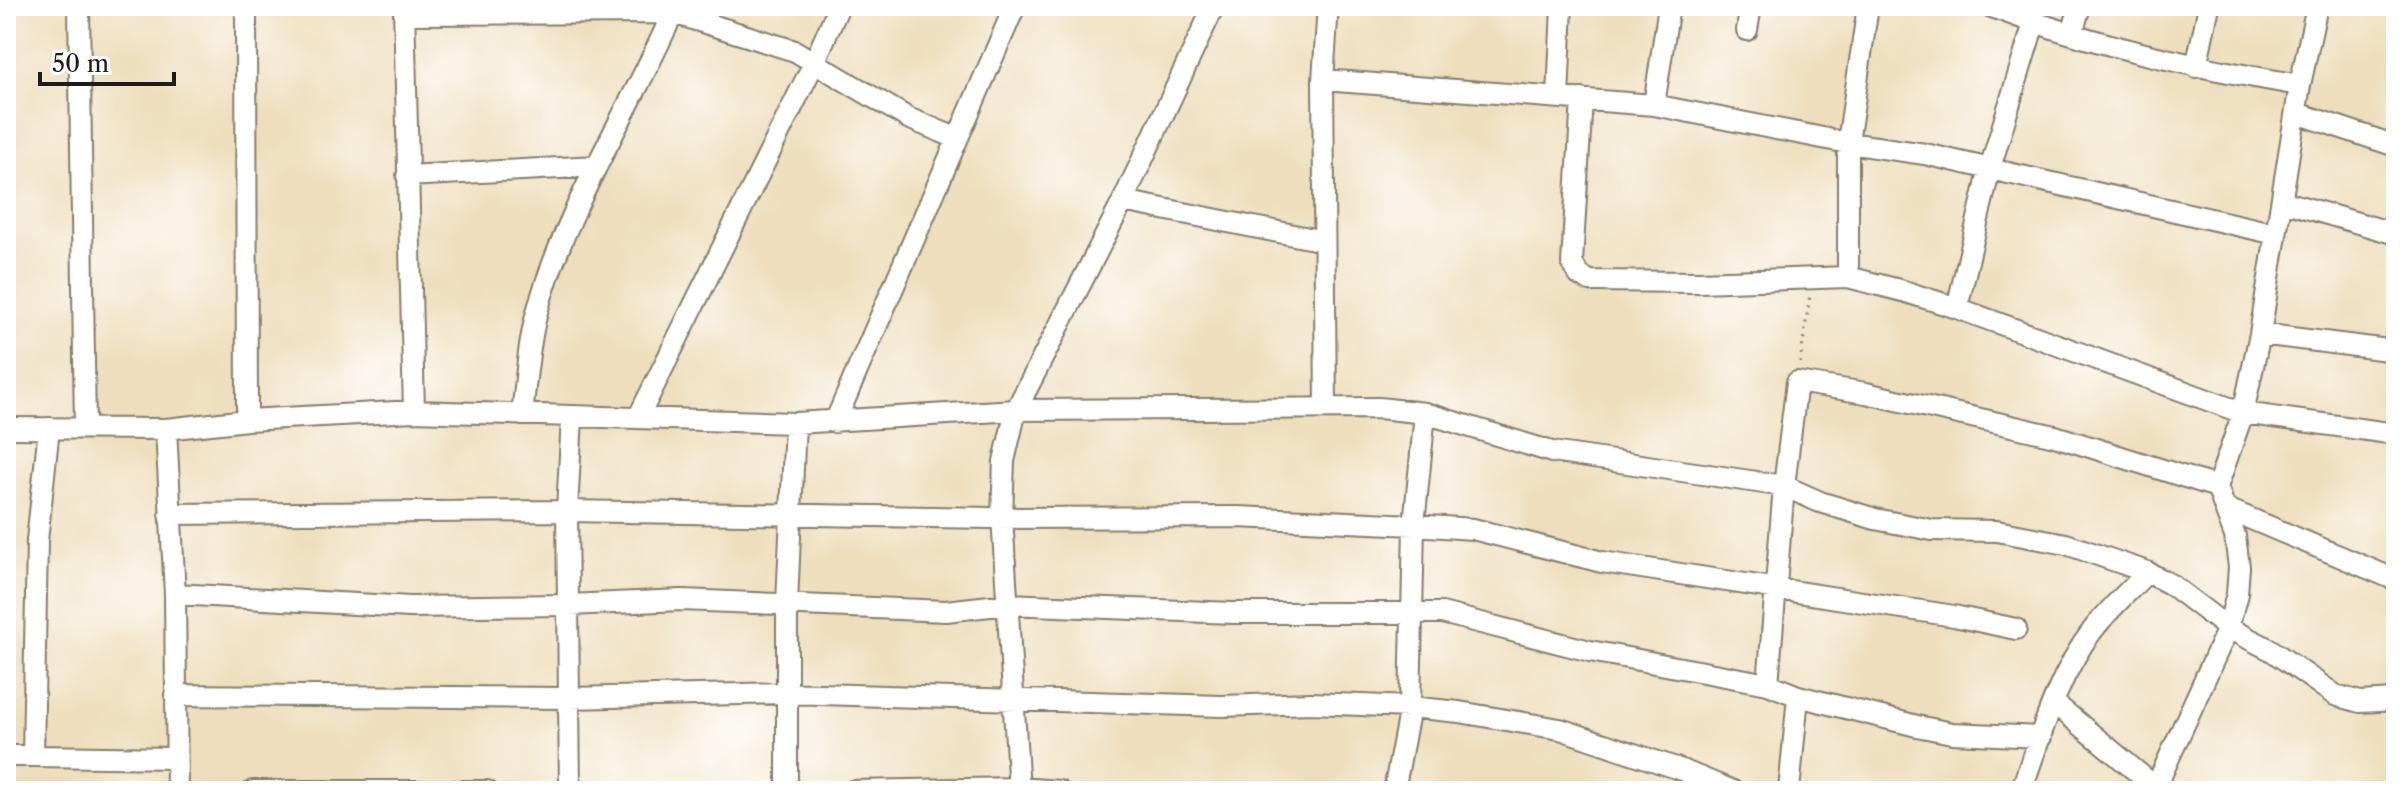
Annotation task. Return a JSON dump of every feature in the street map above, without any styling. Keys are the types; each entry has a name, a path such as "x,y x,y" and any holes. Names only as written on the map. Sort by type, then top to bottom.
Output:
{"street":[{"path":"79,6 85,428"},
{"path":"246,6 247,420"},
{"path":"638,418 814,63 839,6"},
{"path":"835,422 1015,6"},
{"path":"1019,790 1002,516 1004,461 1016,410 1123,201 1214,6"},
{"path":"1326,408 1323,80 1328,6"},
{"path":"1558,98 1562,6"},
{"path":"1654,105 1669,6"},
{"path":"1747,30 1751,6"},
{"path":"1848,277 1848,143 1868,6"},
{"path":"1989,6 2141,55 2300,85"},
{"path":"2072,34 2080,6"},
{"path":"2196,67 2209,6"},
{"path":"2053,702 2156,790 2228,628 2237,594 2239,567 2235,536 2217,487 2243,413 2260,334 2300,85 2317,6"},
{"path":"414,411 404,10 675,9 795,51 908,118 956,138"},
{"path":"522,415 532,336 551,269 597,166 675,9"},
{"path":"1957,308 1990,168 2034,23"},
{"path":"1323,80 1654,105 1848,143 1925,154 2276,234"},
{"path":"1582,99 1572,263 1579,275 1590,281 1698,282 1848,277 1957,308 2243,413 2396,434"},
{"path":"2297,113 2396,146"},
{"path":"407,176 597,166"},
{"path":"1123,201 1324,241"},
{"path":"2282,201 2396,234"},
{"path":"2260,334 2396,351"},
{"path":"1768,684 1784,486 1797,382 1866,393 2055,436 2217,487"},
{"path":"6,428 166,429 247,420 414,411 795,423 1016,410 1379,408 1425,413 1552,452 1784,486 1820,502 1875,519 1932,530 1997,531 2066,544 2147,572 2170,584 2228,628 2271,650 2335,695 2360,702 2396,700"},
{"path":"1394,791 1410,707 1414,525 1425,413"},
{"path":"570,791 567,511 572,417"},
{"path":"787,791 787,604 795,423"},
{"path":"33,756 37,541 49,428"},
{"path":"166,429 175,594 177,791"},
{"path":"2225,508 2395,575"},
{"path":"170,514 567,511 1238,517 1414,525 1473,529 1602,562 1954,616 2016,629"},
{"path":"2021,791 2053,702 2091,632 2147,572"},
{"path":"175,594 410,607 682,600 946,611 1007,604 1233,613 1442,613 1590,651 1768,684 1798,696 1952,733 2041,737"},
{"path":"175,695 569,698 787,693 1222,706 1311,703 1410,707 1560,729 1682,770 1733,791"},
{"path":"1789,791 1798,696"},
{"path":"6,756 176,758"},
{"path":"253,791 487,791"},
{"path":"852,791 1059,791"}],"path":[{"path":"1797,382 1812,279"}]}
